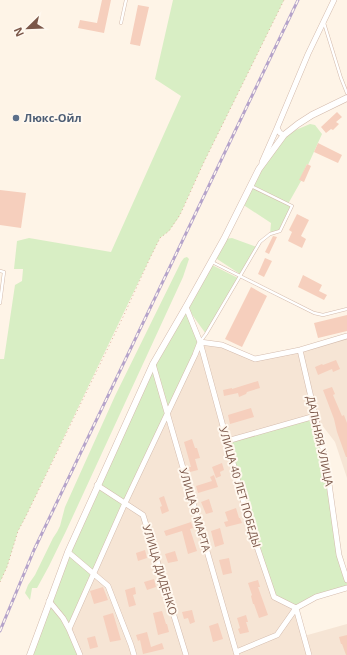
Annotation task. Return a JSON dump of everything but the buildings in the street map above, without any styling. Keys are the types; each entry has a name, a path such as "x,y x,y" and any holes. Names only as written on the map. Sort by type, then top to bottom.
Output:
{"street":[{"path":"30,655 68,552 153,364 186,308 259,169 334,0"},
{"path":"259,169 284,135 304,119 347,98"},
{"path":"277,128 280,133 284,135"},
{"name":"УЛИЦА 40 ЛЕТ ПОБЕДЫ","path":"186,308 200,342 251,529 274,597 296,608"},
{"path":"69,629 93,573 200,342 222,345 255,359 300,350 347,336"},
{"name":"ДАЛЬНЯЯ УЛИЦА","path":"300,350 326,462 339,555 347,580"},
{"name":"УЛИЦА 8 МАРТА","path":"153,364 236,653"},
{"path":"227,441 315,416"},
{"name":"УЛИЦА ДИДЕНКО","path":"97,485 143,515 186,655"},
{"path":"68,552 108,586 134,655"},
{"path":"236,653 276,635 296,608 316,598 347,588"},
{"path":"49,601 63,618 80,655"},
{"path":"296,608 309,655"}],"lane":[{"path":"121,23 126,0"},
{"path":"324,21 347,93"},
{"path":"200,342 260,242 270,234 280,230 292,206 250,186"},
{"path":"211,261 314,313 323,315 347,309"},
{"path":"0,272 4,272 0,303"}],"path":[{"path":"0,582 7,567 18,530 124,315 150,258 160,238 169,231 181,213 203,164 284,0"}],"shaded area":[{"path":"347,336 347,478 335,442 315,416 296,608 304,636 347,624 347,655 80,655 69,629 200,342 222,345 255,359"}],"green space":[{"path":"173,0 284,0 203,164 179,217 169,231 160,238 150,258 18,531 7,567 0,582 0,359 4,359 15,285 22,281 23,269 14,269 17,241 29,238 111,252 181,96 155,79"},
{"path":"310,124 315,125 322,134 308,165 307,164 300,180 301,181 288,204 292,206 280,231 270,234 271,223 242,204 259,169 284,135"},
{"path":"232,238 257,247 240,274 214,257 224,239"},
{"path":"187,257 189,259 183,277 67,529 37,588 32,588 30,600 25,593 28,585 35,575 60,526 65,507 115,396 181,262"},
{"path":"210,264 238,278 206,334 188,309 200,342 69,629 80,655 30,655 49,601 153,364"},
{"path":"315,416 326,462 339,555 347,580 347,588 316,597 296,608 274,597 227,441"}],"railway":[{"path":"0,631 34,550 298,0"}],"place":[{"name":"Люкс-Ойл","path":"16,118"}]}
